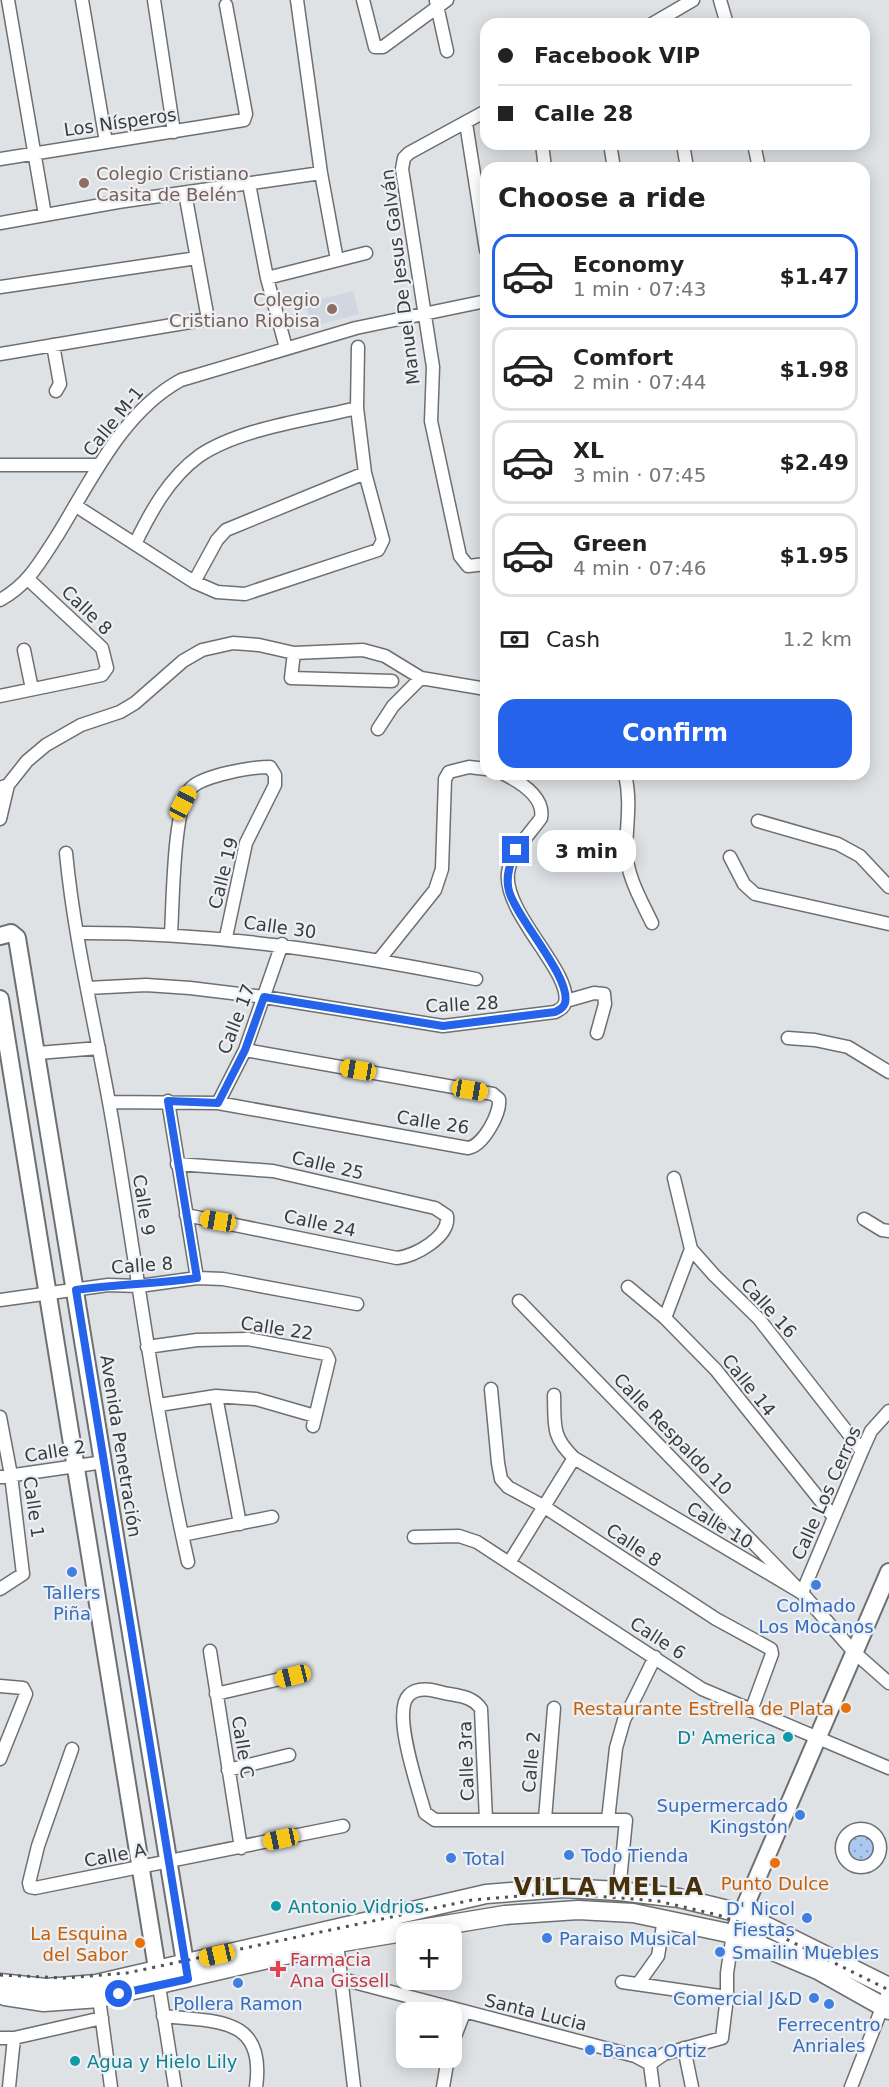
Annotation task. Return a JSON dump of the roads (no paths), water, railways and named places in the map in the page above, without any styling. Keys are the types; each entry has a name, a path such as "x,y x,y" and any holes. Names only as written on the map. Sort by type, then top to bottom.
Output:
{"main road":[{"path":"0,1996 44,2002 159,1978 486,1894 563,1888 679,1898 740,1913 887,1998"},
{"path":"186,1971 337,1943 526,1913 578,1910 633,1913 733,1934 887,1998"},
{"path":"0,1983 98,1991"}],"street":[{"path":"9,0 45,215"},
{"path":"82,0 106,142"},
{"path":"154,0 174,132"},
{"path":"297,0 321,173 337,260"},
{"path":"363,0 375,47 382,47 440,3 447,51"},
{"path":"662,18 667,13 693,0"},
{"path":"720,0 725,18"},
{"name":"Los Nísperos","path":"0,159 244,120 246,114 226,5"},
{"path":"480,115 466,123 480,212"},
{"name":"Manuel De Jesus Galván","path":"466,123 404,158 402,169 433,367 431,421 460,556 468,566 480,565"},
{"path":"0,223 321,173"},
{"path":"249,184 267,278 286,348"},
{"path":"0,354 205,321 208,316 184,193"},
{"path":"267,278 366,253"},
{"path":"0,287 197,258"},
{"name":"Calle M-1","path":"0,600 29,580 99,465 161,390 181,380 286,348 423,313 480,302"},
{"path":"53,345 60,384 56,391"},
{"path":"76,506 194,582 217,592 245,594 378,550 383,540 365,473 357,408 358,347"},
{"path":"135,544 154,505 174,479 200,456 226,442 257,432 357,408"},
{"path":"0,465 99,465"},
{"path":"194,582 217,540 226,530 365,473"},
{"name":"Calle 8","path":"0,696 102,675 106,668 102,648 29,580"},
{"path":"0,819 4,786 27,761 46,745 81,725 120,712 135,703 183,661 202,651 233,643 259,645 294,652 363,650 385,656 421,678 480,688"},
{"path":"24,650 32,689"},
{"path":"294,652 291,678 392,681"},
{"path":"378,729 393,706 421,678"},
{"name":"Calle 19","path":"171,933 179,816 191,788 207,778 256,767 270,767 276,775 275,785 246,843 226,937"},
{"path":"379,960 435,890 442,869 445,779 455,768 480,769"},
{"path":"513,780 536,796 543,810 541,818 510,861 508,889 513,903 544,949 563,989 566,1001"},
{"path":"626,780 630,801 626,849 629,868 652,923"},
{"path":"758,821 838,844 860,856 889,887"},
{"name":"Calle 9","path":"66,853 77,933 109,1102 147,1347 188,1562"},
{"path":"729,857 744,884 755,894 889,924"},
{"name":"Avenida Penetración","path":"0,936 11,933 17,938 38,1053 186,1971"},
{"name":"Calle 30","path":"77,933 171,933 226,937 379,960 476,980"},
{"name":"Calle 17","path":"218,1103 245,1050 282,944"},
{"name":"Calle 28","path":"87,988 146,985 264,997 443,1026 555,1012 563,1008 566,1001 594,993 604,994 605,1004 597,1033"},
{"path":"0,999 6,1066 77,1465 175,2087"},
{"path":"788,1038 815,1040 848,1047 889,1072"},
{"path":"38,1053 99,1048"},
{"name":"Calle 26","path":"109,1102 218,1103 468,1148 479,1143 500,1107 499,1099 493,1094 245,1050"},
{"path":"168,1101 197,1278"},
{"name":"Calle 25","path":"177,1164 273,1171 435,1208 447,1216 448,1223 441,1235"},
{"name":"Calle 16","path":"674,1178 692,1249 714,1275 759,1319 862,1451"},
{"name":"Calle 24","path":"186,1215 397,1258 408,1257 441,1235"},
{"path":"864,1219 882,1230 889,1231"},
{"path":"664,1318 692,1249"},
{"name":"Calle 8","path":"0,1300 108,1285 139,1286 197,1278 223,1279 357,1304"},
{"name":"Calle 14","path":"628,1287 664,1318 716,1370 832,1515"},
{"name":"Calle Respaldo 10","path":"519,1300 802,1593"},
{"name":"Calle 22","path":"147,1347 197,1340 248,1339 326,1354 329,1360 314,1421 256,1399 216,1396"},
{"name":"Calle 8","path":"491,1389 501,1479 508,1487 543,1506 716,1619 768,1646 772,1654 751,1711"},
{"name":"Calle 10","path":"554,1395 555,1435 561,1446 574,1458 802,1593 854,1652 889,1683"},
{"path":"159,1405 216,1396 240,1524"},
{"name":"Calle Los Cerros","path":"802,1593 832,1515 871,1431 889,1412"},
{"name":"Calle 1","path":"0,1418 6,1477 23,1574 0,1589"},
{"path":"509,1563 574,1458"},
{"name":"Calle 2","path":"6,1477 104,1461"},
{"path":"182,1535 272,1517"},
{"name":"Calle 6","path":"414,1537 459,1536 477,1542 702,1689 889,1768"},
{"path":"654,2087 650,2064 664,2054 722,2038 725,2032 727,1973 733,1934 740,1913 889,1572"},
{"name":"Calle C","path":"210,1651 241,1848"},
{"path":"608,1820 616,1748 624,1720 655,1657"},
{"path":"216,1694 293,1676"},
{"path":"0,1686 23,1688 26,1691 0,1759"},
{"name":"Calle 3ra","path":"417,1690 472,1699 477,1703 483,1715 486,1820 429,1818 425,1813 404,1728 406,1699 417,1690"},
{"name":"Calle 2","path":"545,1819 554,1708"},
{"name":"Calle A","path":"72,1749 38,1846 29,1882 30,1887 35,1888 168,1863 343,1826"},
{"path":"228,1770 289,1755"},
{"path":"486,1820 626,1820 618,1891"},
{"path":"638,1984 658,1956 664,1919"},
{"path":"337,1943 354,2087"},
{"name":"Santa Lucia","path":"342,1978 464,2013 635,2056 650,2064"},
{"path":"622,1982 727,1997"},
{"path":"98,1991 111,2087"},
{"path":"851,2087 887,1998"},
{"path":"462,2018 464,2013"},
{"path":"163,2016 223,2023 245,2033 255,2048 258,2058 256,2087"},
{"path":"0,2038 14,2038 102,2018"},
{"path":"9,2087 14,2038"},
{"path":"684,2048 692,2087"},
{"path":"443,2087 446,2068"}],"railway":[{"path":"0,1975 65,1978 127,1973 472,1900 558,1893 658,1901 718,1915 780,1936 889,1990"}],"place":[{"name":"Colegio Cristiano Casita de Belén","path":"84,183"},
{"name":"Colegio Cristiano Riobisa","path":"332,309"},
{"name":"Tallers Piña","path":"72,1572"},
{"name":"Colmado Los Mocanos","path":"816,1585"},
{"name":"Restaurante Estrella de Plata","path":"846,1708"},
{"name":"D' America","path":"788,1737"},
{"name":"Supermercado Kingston","path":"800,1815"},
{"name":"Todo Tienda","path":"569,1855"},
{"name":"Total","path":"451,1858"},
{"name":"Punto Dulce","path":"775,1863"},
{"name":"Antonio Vidrios","path":"276,1906"},
{"name":"D' Nicol Fiestas","path":"807,1918"},
{"name":"Paraiso Musical","path":"547,1938"},
{"name":"La Esquina del Sabor","path":"140,1943"},
{"name":"Smailin Muebles","path":"720,1952"},
{"name":"Farmacia Ana Gissell","path":"278,1969"},
{"name":"Pollera Ramon","path":"238,1983"},
{"name":"Comercial J&D","path":"814,1998"},
{"name":"Ferrecentro Anriales","path":"829,2004"},
{"name":"Banca Ortiz","path":"590,2050"},
{"name":"Agua y Hielo Lily","path":"75,2061"}],"district":[{"name":"VILLA MELLA","path":"609,1887"}]}
